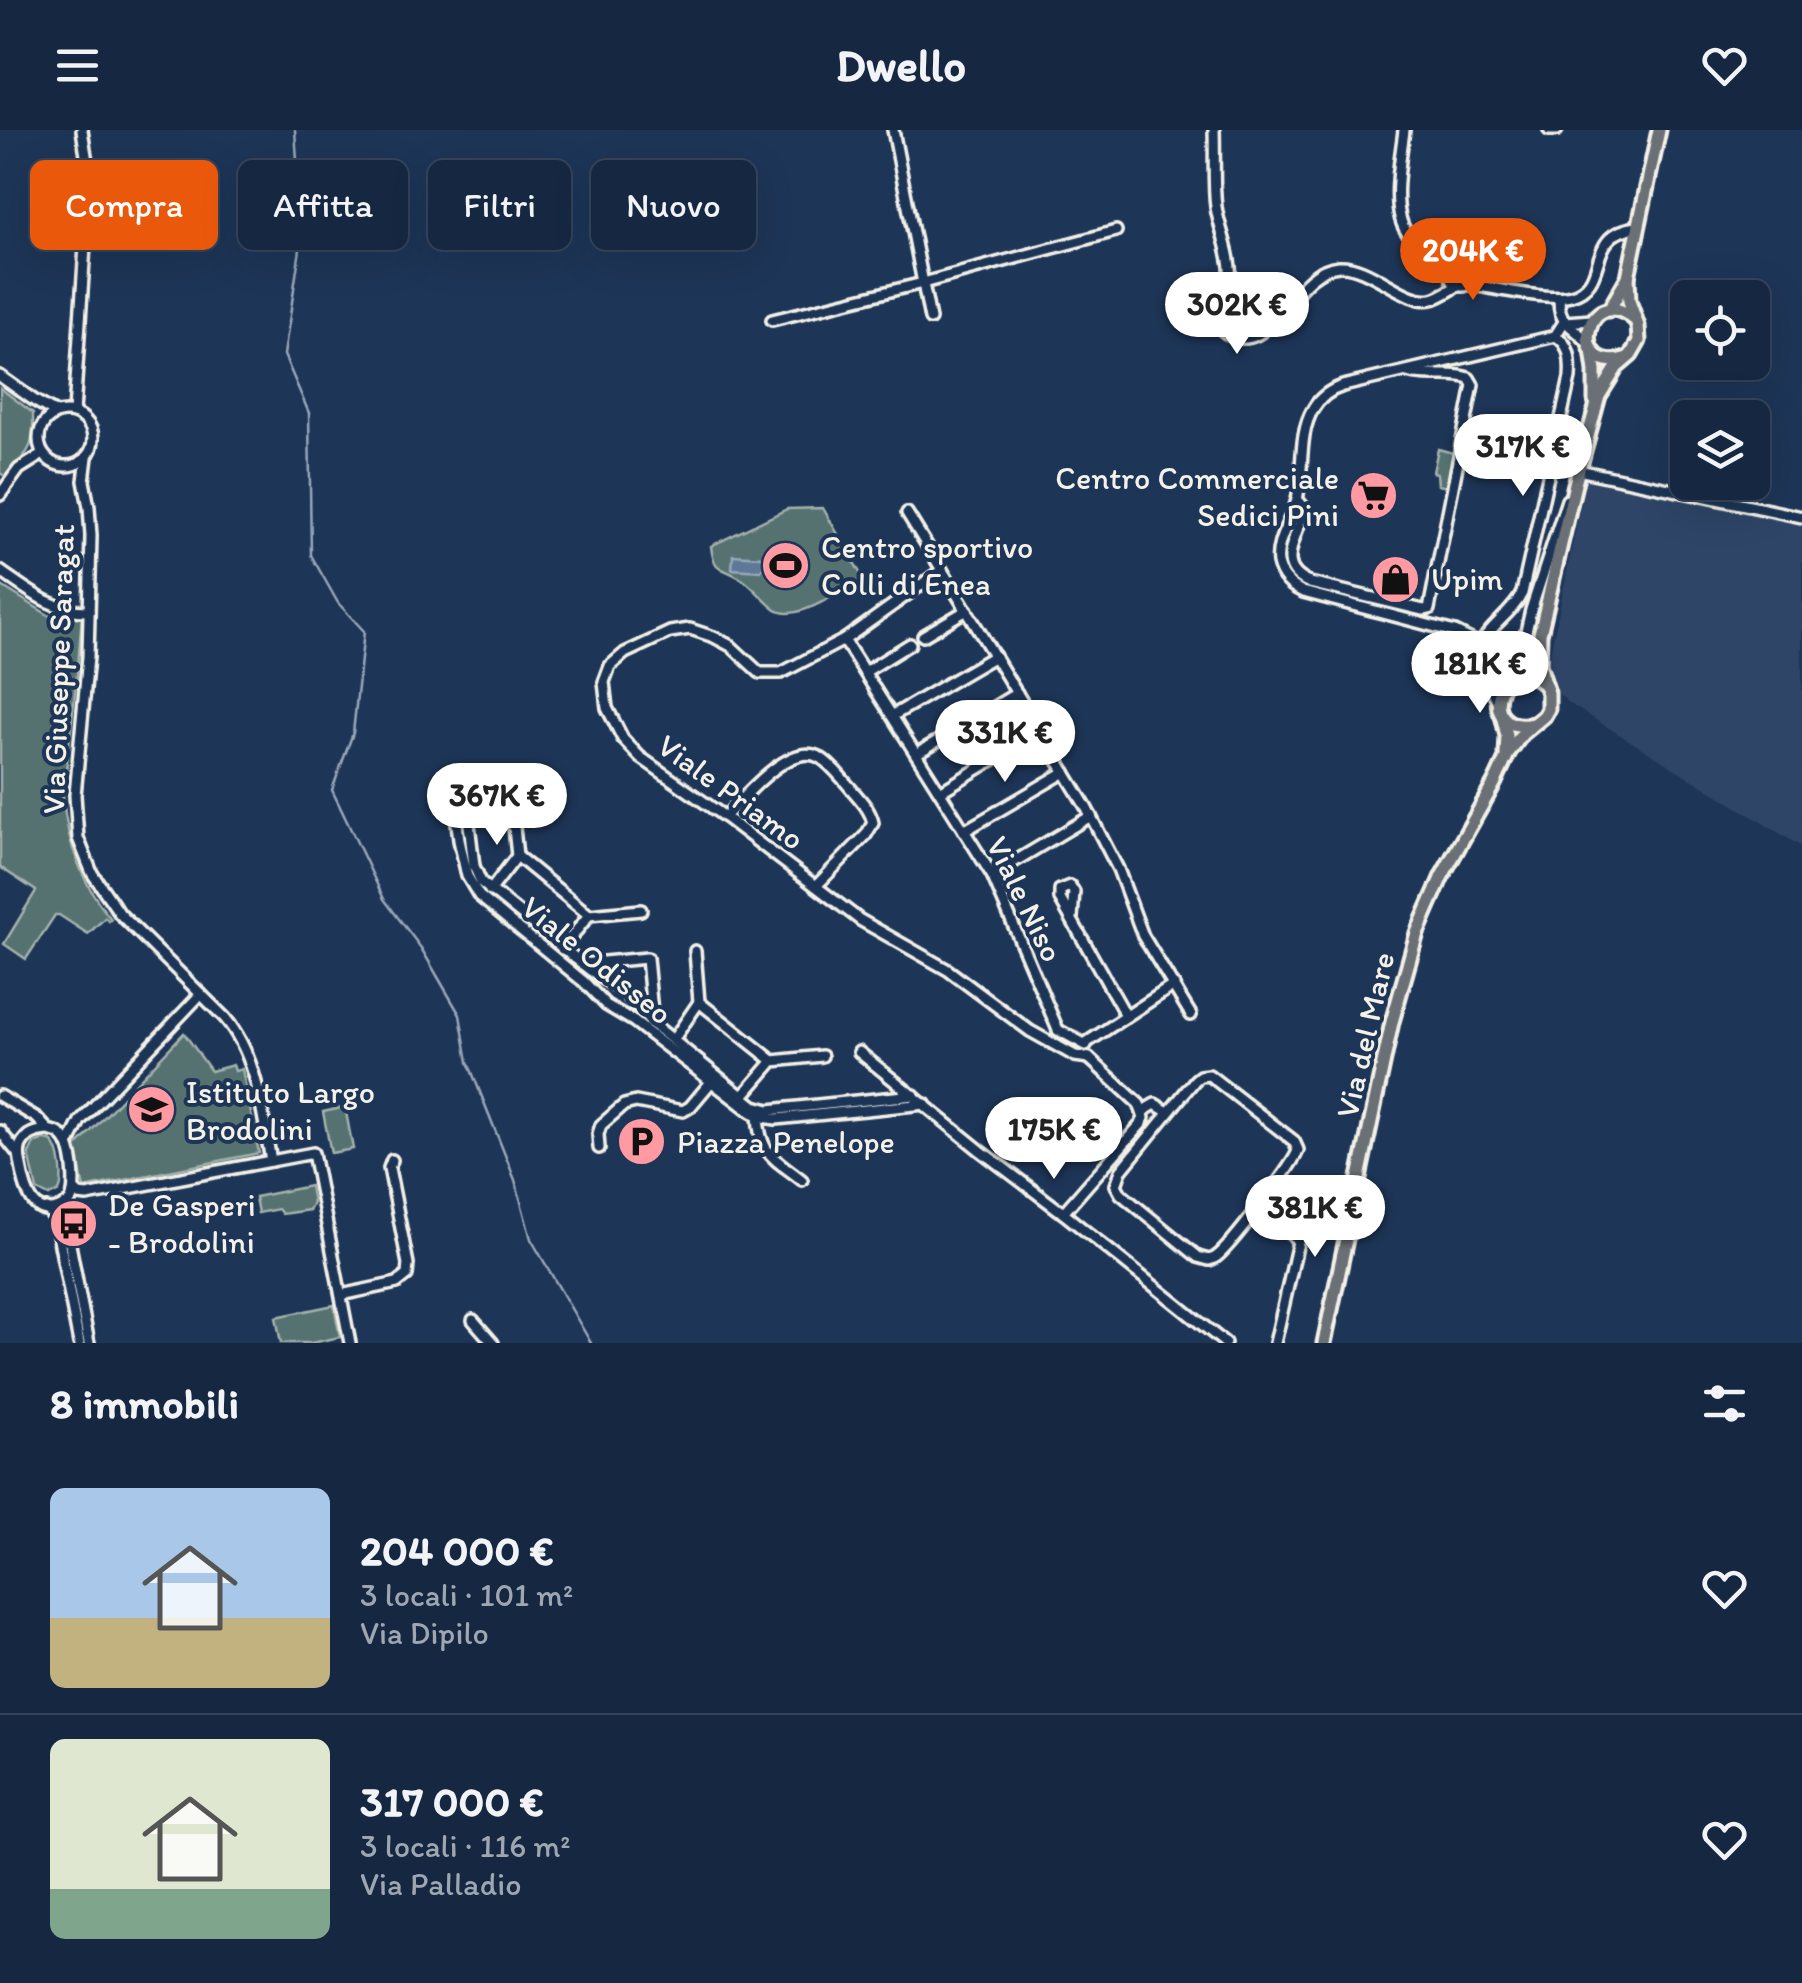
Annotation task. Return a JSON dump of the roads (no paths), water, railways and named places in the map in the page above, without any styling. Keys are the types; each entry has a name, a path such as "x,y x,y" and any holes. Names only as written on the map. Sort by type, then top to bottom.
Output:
{"main road":[{"path":"1634,319 1623,311 1597,315 1587,336 1590,347 1606,360 1624,359 1639,342 1640,334 1628,297 1628,276 1659,130"},
{"path":"1610,310 1628,276"},
{"name":"Via del Mare","path":"1498,700 1504,683 1515,676 1533,652 1540,634 1594,406 1596,371 1590,347"},
{"name":"Via del Mare","path":"1594,406 1624,359"},
{"name":"Via del Mare","path":"1325,1342 1392,1022 1412,950 1442,876 1505,760 1517,740 1548,709 1548,693 1539,665 1540,634"},
{"path":"1515,676 1533,676 1544,684"},
{"path":"1498,700 1507,736 1505,760"},
{"path":"1502,715 1516,725 1533,724"}],"street":[{"path":"74,412 88,201 82,130"},
{"path":"893,130 930,319"},
{"path":"1214,130 1216,209 1230,270 1215,312 1227,334 1241,338 1259,333 1312,278 1336,267 1362,271 1424,300 1470,284"},
{"path":"1404,130 1398,198 1402,224 1411,238 1454,268"},
{"path":"1549,130 1557,130"},
{"path":"1470,284 1472,270 1460,264 1454,268 1451,279 1470,284 1560,297 1579,292 1596,272 1603,246 1612,236 1638,227"},
{"path":"772,320 1116,231"},
{"path":"1560,297 1558,306 1564,322 1590,347"},
{"path":"1564,322 1592,320"},
{"path":"1498,700 1477,662 1479,644 1522,593 1570,374 1570,358 1559,337 1564,322"},
{"path":"1574,484 1519,656 1512,662 1500,664 1492,660 1479,644 1455,632 1318,597 1293,587 1281,572 1278,554 1297,500 1306,426 1316,404 1326,394 1578,332"},
{"path":"1297,500 1303,512 1289,561 1298,578 1425,610 1430,606 1473,390 1471,379 1454,374 1425,376 1405,372"},
{"path":"0,376 56,413 74,412 89,422 94,440 87,457 79,463 54,463 44,454 39,438 44,422 56,413"},
{"path":"35,401 44,422"},
{"path":"1461,447 1550,466"},
{"path":"0,495 18,469 44,454"},
{"name":"Via Giuseppe Saragat","path":"87,457 87,674 75,795 81,847 100,886 120,914 230,1023 243,1044 253,1072 271,1160"},
{"name":"Via Giuseppe Saragat","path":"68,466 84,481"},
{"path":"1578,470 1802,517"},
{"path":"906,513 1091,816 1118,869 1143,936 1191,1015"},
{"path":"844,640 942,570"},
{"path":"0,571 56,606 89,611"},
{"path":"924,636 967,610"},
{"name":"Viale Priamo","path":"844,640 791,670 765,674 721,640 679,629 625,654 608,669 604,686 606,704 616,728 644,761 864,923 948,970 1048,1041 1075,1056 1089,1058 1143,1112"},
{"name":"Viale Niso","path":"844,640 992,876 1058,1030"},
{"path":"865,672 910,644"},
{"path":"892,716 994,656"},
{"path":"1482,673 1499,678 1515,676"},
{"path":"916,754 1017,693"},
{"path":"940,792 1040,732"},
{"path":"725,817 786,761 808,754 824,760 869,811 873,823 866,836 816,886"},
{"path":"964,831 1065,772"},
{"name":"Viale Odisseo","path":"914,1094 806,1111 776,1119 758,1116 620,1014 484,902 465,868 453,790 458,783 465,790 474,870 479,880 562,949 624,992 653,1024 757,1108 806,1111 924,1104"},
{"path":"490,891 517,856 512,808"},
{"path":"992,876 1091,816"},
{"path":"517,856 589,915 642,910"},
{"path":"562,949 589,915"},
{"path":"1072,918 1126,1016"},
{"path":"537,944 545,935"},
{"path":"673,1040 699,1002 695,951"},
{"path":"582,964 647,958 653,1024"},
{"path":"597,996 599,986 609,981"},
{"path":"1086,1043 1174,986"},
{"path":"30,1116 34,1126 21,1144 19,1156 28,1198 47,1209 65,1206 75,1191 68,1146 80,1121 201,994"},
{"path":"620,1014 628,1010 632,1001"},
{"path":"699,1002 772,1062"},
{"path":"1048,1041 1058,1030 1086,1043"},
{"path":"1086,1043 1089,1058"},
{"path":"859,1052 1225,1343"},
{"path":"742,1097 772,1062 822,1056"},
{"path":"1208,1075 1296,1142 1296,1159 1258,1207 1219,1254 1206,1260 1120,1192 1116,1184 1119,1174 1195,1080 1208,1075"},
{"path":"599,1148 601,1124 624,1105 636,1102 683,1111 710,1082"},
{"path":"0,1096 42,1123 68,1146"},
{"path":"1063,1213 1140,1124 1143,1112 1156,1104 1168,1112"},
{"path":"758,1116 760,1138 766,1150 802,1180"},
{"path":"0,1130 12,1134 52,1132 80,1121"},
{"path":"0,1130 19,1156"},
{"path":"75,1191 88,1196 314,1153 350,1343"},
{"path":"340,1296 393,1284 407,1275 389,1168 392,1160"},
{"path":"65,1206 90,1343"},
{"path":"1258,1207 1294,1234 1298,1242 1275,1343"},
{"path":"47,1209 55,1219 79,1343"},
{"path":"473,1320 493,1343"}],"waterway":[{"path":"295,130 302,236 284,355 309,413 311,555 338,603 364,631 353,733 332,790 384,899 421,948 460,1015 468,1062 515,1180 531,1239 591,1343"}],"place":[{"name":"Centro Commerciale Sedici Pini","path":"1374,496"},
{"name":"Centro sportivo Colli di Enea","path":"786,565"},
{"name":"Upim","path":"1396,579"},
{"name":"Istituto Largo Brodolini","path":"151,1110"},
{"name":"Piazza Penelope","path":"642,1142"},
{"name":"De Gasperi - Brodolini","path":"73,1223"}]}
